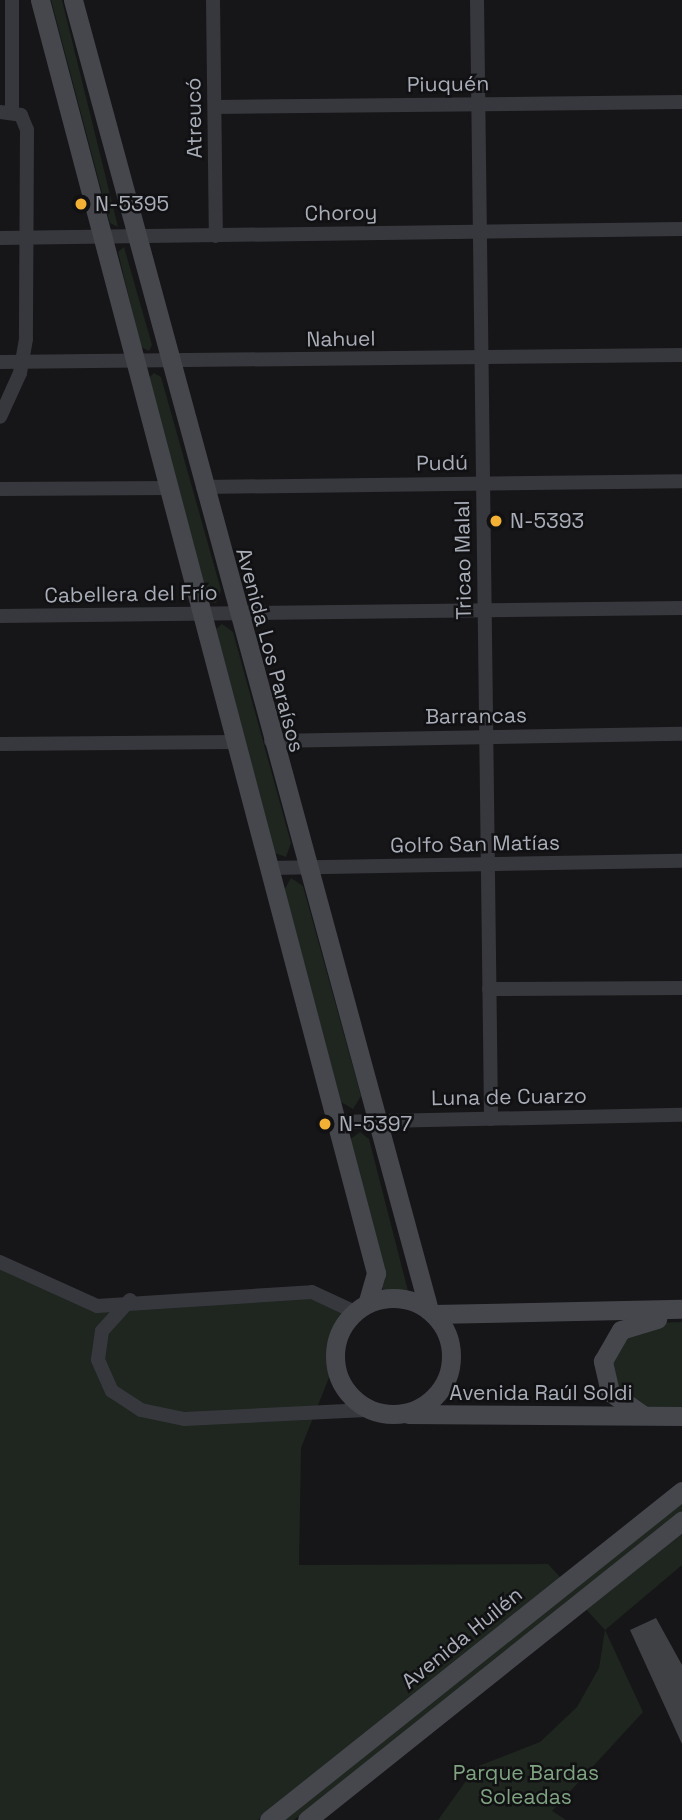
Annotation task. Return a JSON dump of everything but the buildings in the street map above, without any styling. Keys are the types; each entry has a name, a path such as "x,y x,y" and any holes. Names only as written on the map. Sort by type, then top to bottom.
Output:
{"main road":[{"path":"40,0 377,1277 361,1308 337,1339 336,1367 348,1393 372,1410"},
{"name":"Avenida Los Paraísos","path":"73,0 236,614 376,1121 431,1312 450,1342 447,1377 432,1399 400,1413 372,1410"},
{"path":"361,1308 401,1297 431,1312 682,1309"},
{"path":"646,1416 610,1392 603,1373 606,1350 631,1324 682,1316"},
{"name":"Avenida Raúl Soldi","path":"400,1413 682,1416"},
{"name":"Avenida Huilén","path":"269,1820 682,1491"},
{"path":"307,1820 682,1521"}],"street":[{"path":"0,417 23,362 27,238 27,127 6,112 12,0"},
{"name":"Atreucó","path":"213,0 216,236"},
{"name":"Tricao Malal","path":"477,0 491,1119"},
{"name":"Piuquén","path":"215,107 682,102"},
{"name":"Choroy","path":"0,238 682,229"},
{"name":"Nahuel","path":"0,362 136,363 682,355"},
{"name":"Pudú","path":"203,487 682,481"},
{"path":"0,489 169,488"},
{"name":"Cabellera del Frío","path":"0,616 682,608"},
{"name":"Barrancas","path":"271,741 682,734"},
{"path":"0,744 236,742"},
{"name":"Golfo San Matías","path":"270,868 682,861"},
{"path":"489,989 682,988"},
{"name":"Luna de Cuarzo","path":"336,1122 682,1115"},
{"path":"0,1262 97,1306 130,1300 312,1292 361,1308"},
{"path":"130,1300 102,1331 98,1360 112,1391 141,1410 184,1419 372,1410"}],"green space":[{"path":"51,0 62,0 118,227 110,223"},
{"path":"124,247 152,345 149,351 141,347 118,252"},
{"path":"154,373 161,377 221,590 216,603 208,602 149,378"},
{"path":"222,624 233,632 291,843 286,857 275,853 216,629"},
{"path":"291,878 303,886 361,1096 353,1109 341,1102 284,890"},
{"path":"360,1132 369,1139 408,1291 383,1290 349,1140"},
{"path":"0,1262 84,1302 312,1292 355,1312 301,1448 299,1565 548,1564 561,1578 258,1820 0,1820"},
{"path":"682,1322 682,1407 640,1408 611,1387 614,1343 652,1323"},
{"path":"682,1499 682,1512 294,1820 280,1820"},
{"path":"682,1530 682,1565 605,1630 584,1607"},
{"name":"Parque Bardas Soleadas","path":"605,1630 643,1712 552,1811 566,1820 438,1820 476,1767 540,1742 577,1707 599,1668"}],"place":[{"name":"N-5395","path":"81,204"},
{"name":"N-5393","path":"496,521"},
{"name":"N-5397","path":"325,1124"}]}
